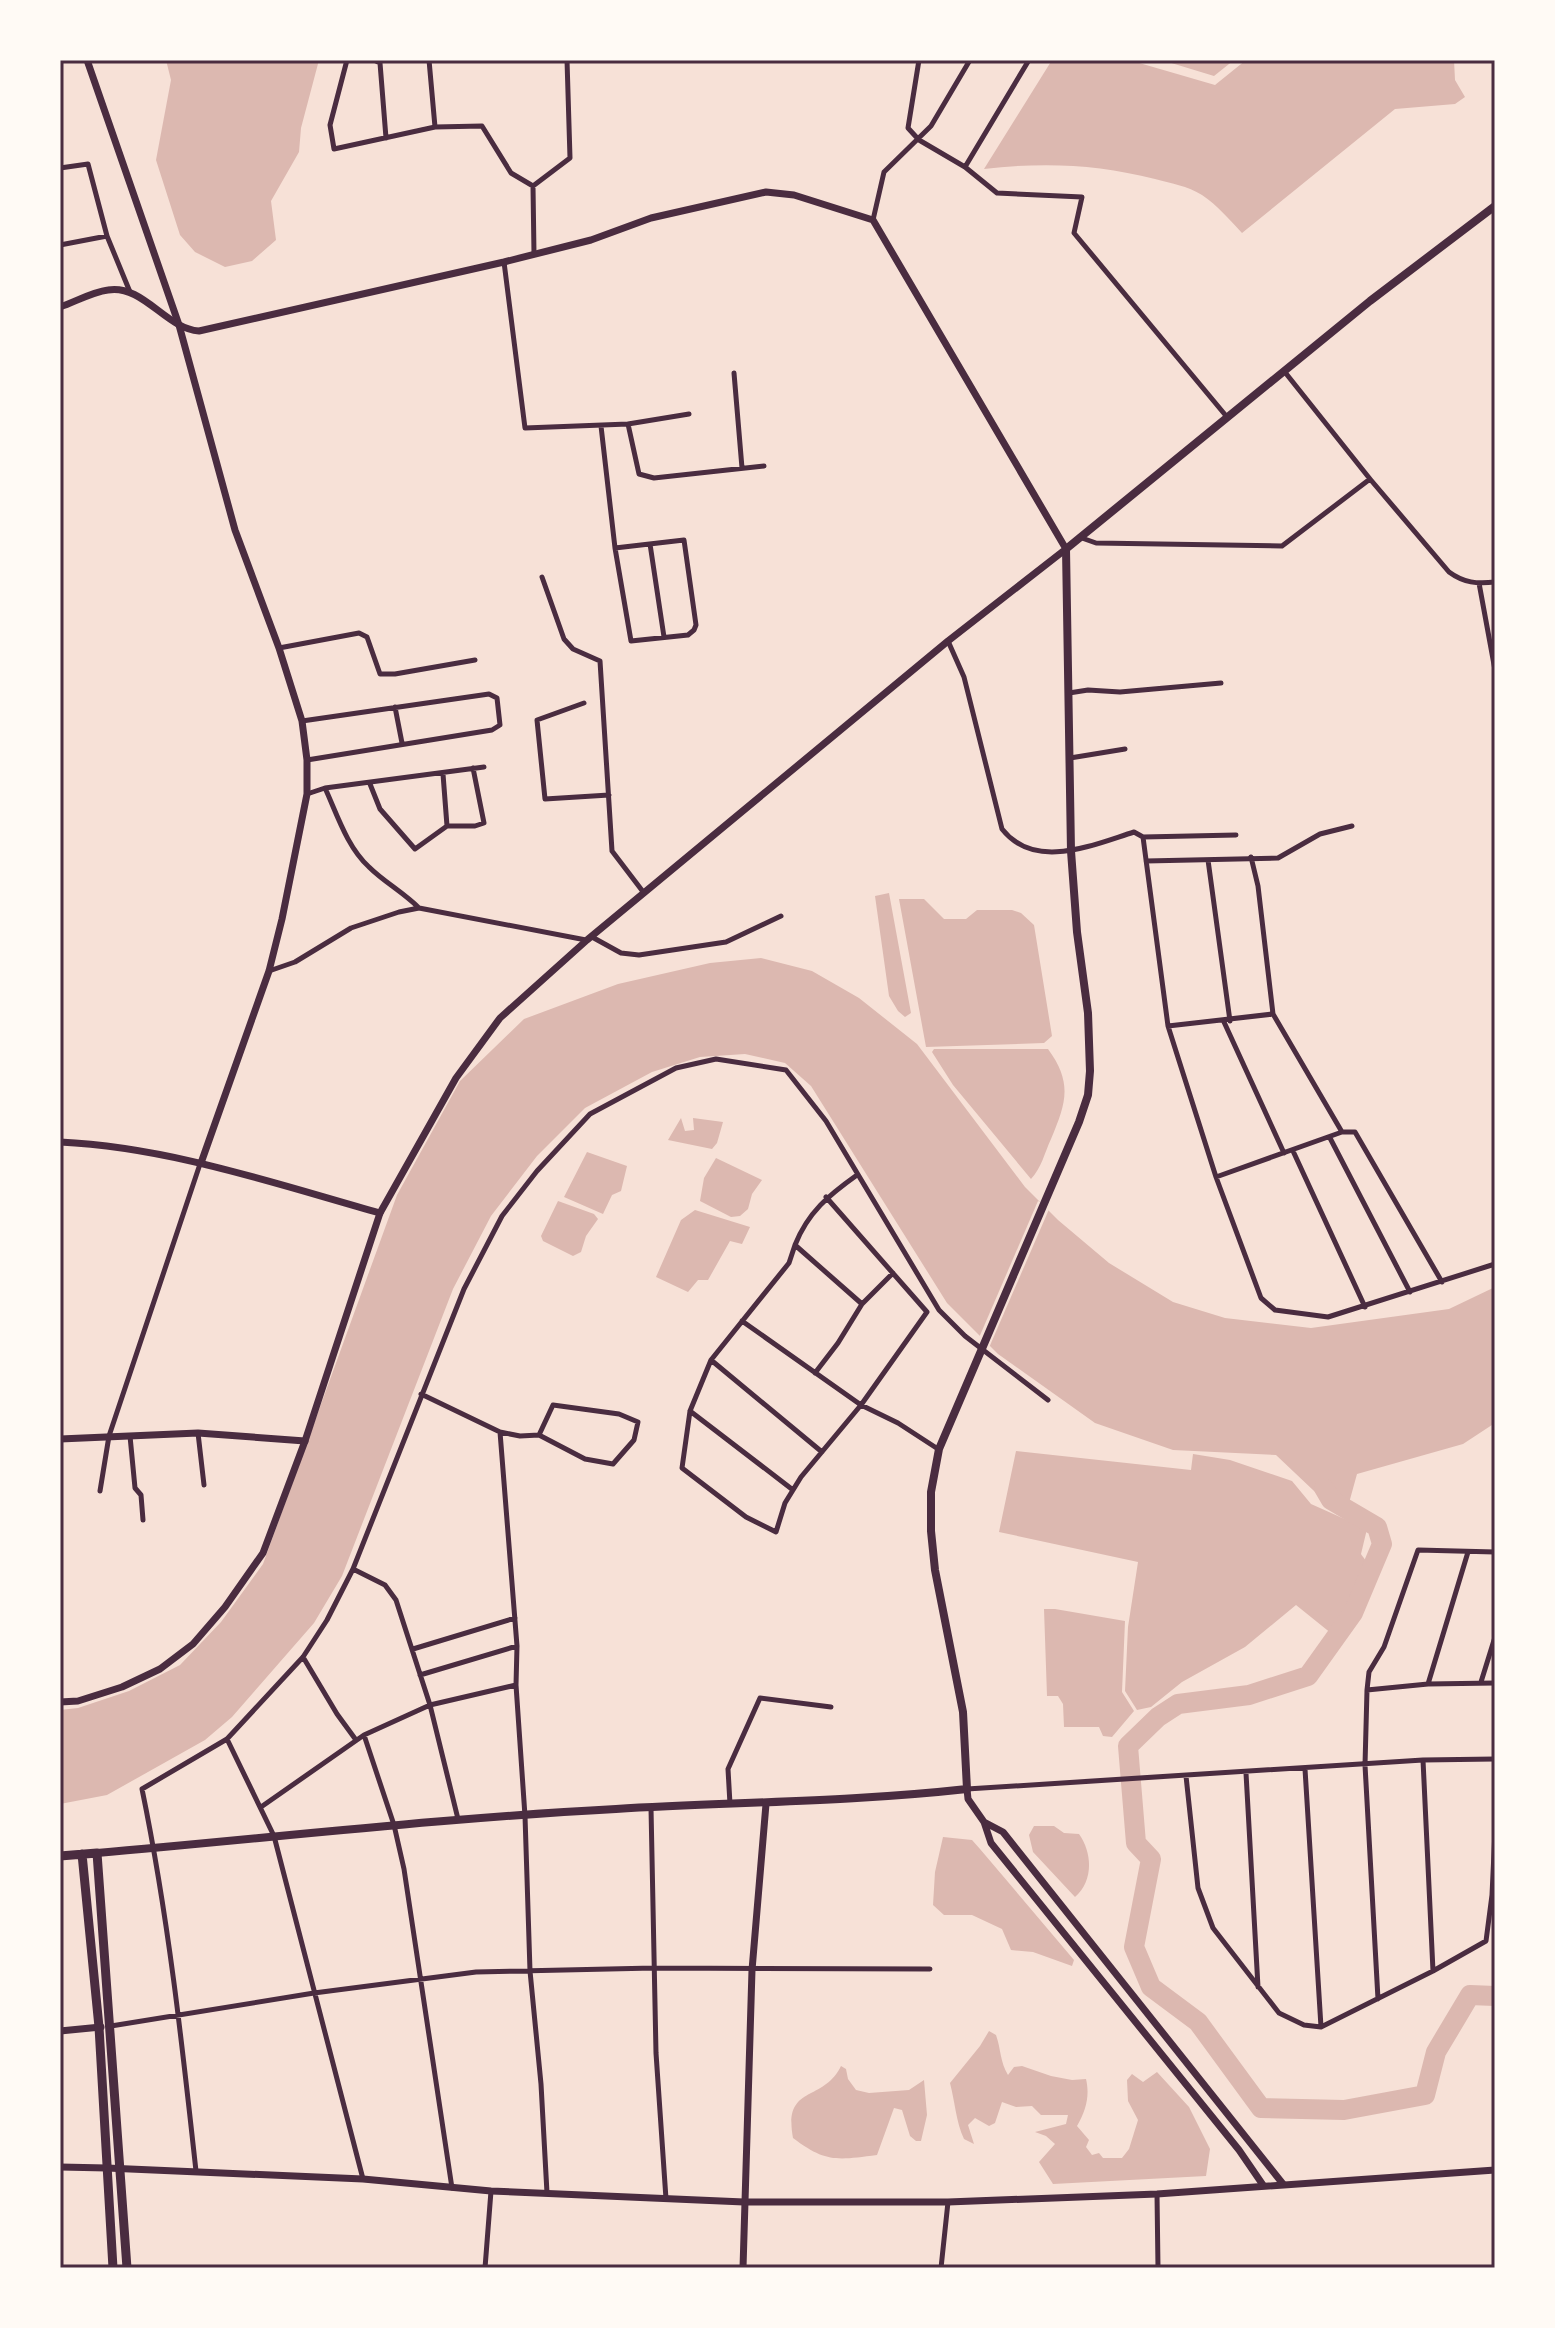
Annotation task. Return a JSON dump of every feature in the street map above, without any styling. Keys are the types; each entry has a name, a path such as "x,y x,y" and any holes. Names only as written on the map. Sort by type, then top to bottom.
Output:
{"highway":[{"path":"60,1856 97,1853 127,2268"},
{"path":"82,1854 99,2027 113,2268"}],"main road":[{"path":"87,60 179,325 235,530 279,648 302,721 307,760 307,794 269,971 201,1163"},
{"path":"60,307 110,289 130,293 179,325 199,331 504,262 591,240 651,218 766,192 794,195 873,220 1066,549 1071,851 1077,932 1088,1013 1090,1071 1088,1095 1079,1122 939,1449 931,1492 935,1570 963,1712 967,1789 972,1807 984,1822 991,1843 1239,2150 1263,2185"},
{"path":"60,1702 78,1701 122,1687 160,1669 193,1644 225,1607 263,1553 305,1441 380,1213 456,1078 500,1018 589,938 948,641 1495,206"},
{"path":"60,1142 88,1143 201,1163 380,1213"},
{"path":"60,1439 198,1433 305,1441"},
{"path":"97,1853 458,1819 766,1804 967,1789"},
{"path":"743,2268 752,1970 766,1804"},
{"path":"984,1822 1003,1832 1283,2184"},
{"path":"60,2031 111,2026"},
{"path":"60,2167 363,2179 452,2189 744,2202 948,2202 1157,2194 1495,2170"}],"street":[{"path":"347,60 330,125 334,149 435,127 482,126 511,173 533,186"},
{"path":"374,60 380,63 386,138"},
{"path":"429,60 435,127"},
{"path":"533,186 570,158 567,60"},
{"path":"919,60 908,128 919,140 965,167 997,193 1082,197 1074,233 1228,418"},
{"path":"873,220 884,172 931,126 970,60"},
{"path":"965,167 1029,60"},
{"path":"60,168 88,164 107,236 130,293"},
{"path":"533,186 534,254"},
{"path":"60,245 107,236"},
{"path":"504,262 525,428 628,424 689,414"},
{"path":"1284,371 1449,572 1459,580 1495,582"},
{"path":"734,373 742,468"},
{"path":"628,424 639,474 654,478 764,466"},
{"path":"601,426 615,548 631,641 688,635 696,625 684,540 615,548"},
{"path":"1079,537 1096,543 1282,546 1370,479"},
{"path":"650,544 664,637"},
{"path":"542,577 564,639 573,649 600,661 612,851 644,894"},
{"path":"1479,583 1495,670"},
{"path":"279,648 359,633 367,637 380,674 475,660"},
{"path":"948,641 964,677 1002,829 1011,841 1026,849 1071,851 1134,832 1143,837 1236,835"},
{"path":"1069,693 1221,683"},
{"path":"302,721 489,694 497,698 499,706 500,725 492,730 307,760"},
{"path":"584,703 537,720 545,799 609,795"},
{"path":"395,707 402,743"},
{"path":"1070,758 1125,749"},
{"path":"307,794 325,788 484,767"},
{"path":"370,784 380,809 415,849 447,826 484,823 473,768"},
{"path":"443,774 447,826"},
{"path":"325,788 353,848 368,867 405,893 419,908"},
{"path":"1146,861 1278,858 1320,834 1352,826"},
{"path":"1143,837 1168,1026 1216,1177 1261,1298 1275,1310 1328,1317 1495,1264"},
{"path":"1251,857 1258,886 1273,1014 1342,1132"},
{"path":"1208,860 1227,1021 1284,1153"},
{"path":"269,971 295,962 351,928 419,908 589,938 621,953 639,955 726,942 781,916"},
{"path":"1168,1026 1273,1014"},
{"path":"196,2171 180,2017 142,1789 227,1739 303,1657 327,1620 353,1569 464,1289 502,1216 537,1171 590,1114 676,1068 716,1059 786,1070 826,1121 939,1310 965,1336 1048,1400"},
{"path":"1216,1177 1342,1132 1355,1132 1442,1282"},
{"path":"1330,1138 1410,1292"},
{"path":"1293,1151 1365,1307"},
{"path":"100,1491 109,1436 201,1163"},
{"path":"826,1197 927,1312 861,1405 793,1490 785,1503 776,1532 746,1517 682,1468 690,1411 711,1360 789,1263 803,1226 826,1197 857,1175"},
{"path":"795,1245 862,1304"},
{"path":"815,1373 862,1304 893,1273"},
{"path":"742,1321 861,1405 898,1423 939,1449"},
{"path":"711,1360 822,1452"},
{"path":"421,1394 500,1432 520,1436 539,1435 585,1459 613,1464 634,1440 638,1422 619,1414 553,1405 539,1435"},
{"path":"690,1411 793,1490"},
{"path":"500,1432 517,1646 516,1685 525,1816 530,1971 547,2193"},
{"path":"198,1433 204,1485"},
{"path":"130,1436 135,1488 141,1495 143,1520"},
{"path":"1378,1999 1365,1765 1369,1672 1384,1647 1418,1550 1495,1552"},
{"path":"1428,1684 1468,1552"},
{"path":"353,1569 385,1585 396,1600 430,1705 458,1819"},
{"path":"413,1649 515,1618"},
{"path":"1481,1682 1495,1637"},
{"path":"420,1675 517,1646"},
{"path":"303,1657 356,1740"},
{"path":"1367,1690 1428,1684 1495,1683"},
{"path":"261,1807 364,1735 430,1705 516,1685"},
{"path":"730,1804 728,1769 760,1698 831,1707"},
{"path":"364,1735 394,1825 404,1869 452,2189"},
{"path":"227,1739 274,1836 363,2179"},
{"path":"967,1789 1423,1760 1495,1759"},
{"path":"1423,1760 1433,1971"},
{"path":"1305,1769 1321,2027"},
{"path":"1246,1773 1258,1987"},
{"path":"1186,1776 1198,1888 1213,1928 1279,2013 1304,2025 1321,2027 1486,1941"},
{"path":"651,1808 656,2053 666,2199"},
{"path":"1486,1941 1494,1896 1495,1833"},
{"path":"1486,1941 1495,1946"},
{"path":"111,2026 314,1993 476,1972 654,1968 930,1969"},
{"path":"485,2268 491,2191"},
{"path":"1157,2194 1158,2268"},
{"path":"941,2268 948,2202"}],"shaded area":[{"path":"166,60 319,60 301,128 299,152 271,201 276,240 252,261 225,267 195,252 180,235 156,160 171,80"},
{"path":"1052,60 1129,60 1215,85 1246,60 1454,60 1455,80 1465,97 1455,104 1395,109 1242,233 1202,195 1155,179 1070,166 984,169"},
{"path":"1234,60 1214,76 1168,62"},
{"path":"889,893 911,1013 905,1017 889,996 875,896"},
{"path":"899,899 924,899 944,919 966,919 977,910 1021,913 1034,925 1052,1036 1044,1043 926,1047"},
{"path":"761,958 812,971 859,998 917,1044 1025,1187 1109,1263 1173,1302 1225,1318 1311,1328 1449,1309 1495,1287 1495,1423 1463,1444 1357,1474 1349,1503 1332,1508 1276,1455 1173,1450 1095,1423 998,1354 947,1303 811,1086 785,1063 745,1054 700,1057 652,1072 585,1108 537,1156 491,1216 453,1289 342,1576 314,1623 232,1717 205,1740 107,1795 60,1804 60,1710 78,1708 129,1691 180,1665 221,1622 263,1564 397,1195 460,1081 524,1019 618,984 710,963"},
{"path":"934,1049 1048,1049 1064,1083 1063,1104 1038,1170 1031,1179 953,1085 932,1052"},
{"path":"681,1118 685,1131 694,1130 693,1118 723,1122 712,1149 668,1140"},
{"path":"587,1152 627,1166 621,1191 612,1195 603,1214 564,1197"},
{"path":"716,1158 762,1180 752,1194 748,1209 740,1216 731,1217 700,1201 704,1178"},
{"path":"558,1201 594,1214 598,1219 586,1236 581,1252 573,1256 543,1241 541,1236"},
{"path":"695,1210 750,1227 742,1244 730,1241 708,1280 698,1280 688,1292 656,1277 681,1220"},
{"path":"1016,1451 1191,1470 1193,1454 1230,1460 1292,1481 1311,1504 1367,1529 1361,1554 1369,1565 1368,1581 1337,1638 1296,1605 1245,1647 1182,1682 1151,1707 1137,1710 1125,1691 1128,1627 1138,1562 999,1532"},
{"path":"1044,1609 1125,1621 1122,1692 1134,1711 1112,1737 1103,1736 1099,1727 1064,1727 1063,1704 1058,1696 1047,1696"},
{"path":"1034,1826 1054,1826 1064,1833 1079,1834 1084,1842 1089,1859 1088,1875 1075,1897 1033,1852 1029,1835"},
{"path":"943,1837 972,1840 1074,1960 1072,1966 1033,1952 1011,1950 1002,1929 972,1915 944,1915 933,1905 935,1872"},
{"path":"989,2031 996,2035 1008,2075 1014,2067 1022,2066 1051,2076 1086,2079 1086,2103 1077,2126 1089,2140 1086,2147 1092,2155 1099,2153 1103,2158 1122,2158 1129,2149 1138,2120 1128,2101 1127,2080 1132,2074 1143,2082 1157,2072 1189,2107 1210,2149 1206,2176 1053,2184 1039,2162 1055,2144 1035,2132 1066,2124 1068,2115 1041,2115 1032,2106 1016,2107 1002,2102 995,2123 989,2126 975,2118 968,2125 974,2144 964,2139 950,2083"},
{"path":"841,2066 846,2069 848,2079 856,2090 869,2093 909,2090 924,2080 927,2115 921,2141 910,2136 902,2110 894,2108 877,2155 832,2158 814,2152 793,2138 791,2121 799,2101 833,2078"}],"pier":[{"path":"1038,1201 1050,1207 988,1350 978,1340"}],"waterway":[{"path":"1324,1488 1331,1500 1377,1527 1382,1544 1353,1613 1308,1676 1249,1695 1178,1704 1158,1717 1128,1746 1136,1843 1151,1859 1134,1947 1151,1987 1198,2022 1261,2108 1344,2110 1425,2095 1436,2052 1470,1995 1495,1996"}]}
